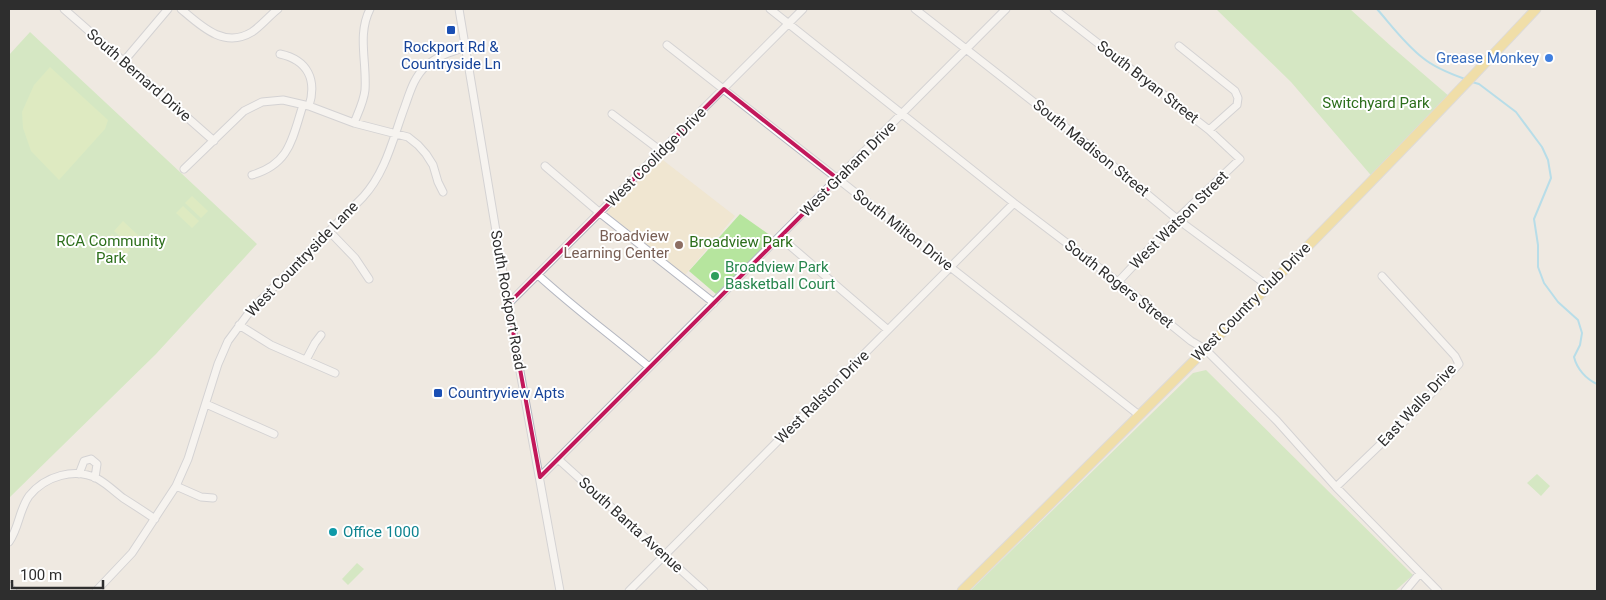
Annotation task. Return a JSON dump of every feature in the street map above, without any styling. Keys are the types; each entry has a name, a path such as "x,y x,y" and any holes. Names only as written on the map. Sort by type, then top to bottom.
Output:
{"main road":[{"name":"West Country Club Drive","path":"962,591 1140,416 1461,89 1536,9"}],"street":[{"name":"South Bernard Drive","path":"64,9 214,141"},
{"path":"124,61 168,9"},
{"path":"181,9 216,36 230,38 250,33 278,9"},
{"path":"354,123 364,92 362,35 370,9"},
{"name":"South Rockport Road","path":"458,9 508,304 560,591"},
{"name":"South Rogers Street","path":"770,9 1014,203 1118,282 1191,341 1204,349 1277,420 1336,486 1438,591"},
{"name":"West Coolidge Drive","path":"508,304 803,9"},
{"name":"South Madison Street","path":"915,9 1082,140 1177,219 1268,286"},
{"name":"West Graham Drive","path":"540,477 1006,9"},
{"name":"South Bryan Street","path":"1054,9 1209,130 1240,159"},
{"name":"South Milton Drive","path":"667,45 1140,416"},
{"path":"1179,46 1235,91 1238,98 1237,105 1209,130"},
{"name":"West Countryside Lane","path":"96,591 132,553 176,486 188,459 218,364 228,341 250,310 363,198 376,181 384,165 412,84 420,72 436,59 464,48"},
{"path":"252,175 272,168 285,154 312,96 308,72 295,59 280,54"},
{"path":"184,170 244,111 256,104 276,100 306,106 354,123 408,137 423,149 433,165 443,192"},
{"path":"612,114 661,151"},
{"name":"West Watson Street","path":"1118,282 1177,219 1240,159"},
{"path":"545,166 600,213 714,303"},
{"name":"West Ralston Drive","path":"629,591 1014,203"},
{"path":"329,232 355,258 369,279"},
{"path":"780,237 888,330"},
{"path":"538,275 571,305 603,328 649,367"},
{"name":"East Walls Drive","path":"1336,486 1411,414 1459,364 1455,356 1382,276"},
{"path":"239,325 271,345 335,373"},
{"path":"306,360 321,335"},
{"path":"206,404 274,434"},
{"path":"79,474 84,461 91,459 95,461 98,468 95,478"},
{"name":"South Banta Avenue","path":"558,459 704,591"},
{"path":"9,542 25,504 35,490 56,477 79,474 95,478 155,519"},
{"path":"176,486 202,497 213,498"},
{"path":"1405,591 1420,573"},
{"path":"9,586 13,591"}],"highlighted area":[{"path":"724,89 838,179 540,477 508,304"}],"shaded area":[{"name":"Broadview Learning Center","path":"659,157 735,216 685,275 606,212"}],"green space":[{"name":"Switchyard Park","path":"1216,9 1350,9 1450,97 1375,180 1291,82"},
{"name":"RCA Community Park","path":"30,32 257,244 156,354 9,498 9,55"},
{"path":"50,67 108,120 105,129 59,180 31,151 23,128 22,112 34,85"},
{"path":"192,196 208,211 201,218 185,203"},
{"path":"183,206 199,221 192,228 176,213"},
{"name":"Broadview Park","path":"740,214 774,238 716,294 689,271"},
{"path":"123,221 141,238 132,248 114,231"},
{"path":"112,234 130,250 121,260 103,244"},
{"path":"1206,370 1413,575 1395,591 970,591 1193,373"},
{"path":"1537,474 1550,486 1541,496 1527,483"},
{"path":"357,563 364,569 348,585 342,579"}],"waterway":[{"path":"1377,9 1416,53 1438,68 1465,79"},
{"path":"1472,82 1479,84 1516,112 1542,147 1548,160 1551,178 1534,219 1538,245 1538,267 1544,283 1558,302 1578,320 1582,333 1580,345 1574,357 1582,373 1597,384"}],"place":[{"name":"Rockport Rd & Countryside Ln","path":"451,30"},
{"name":"Grease Monkey","path":"1549,58"},
{"name":"Broadview Learning Center","path":"679,245"},
{"name":"Broadview Park Basketball Court","path":"715,276"},
{"name":"Countryview Apts","path":"438,393"},
{"name":"Office 1000","path":"333,532"}]}
